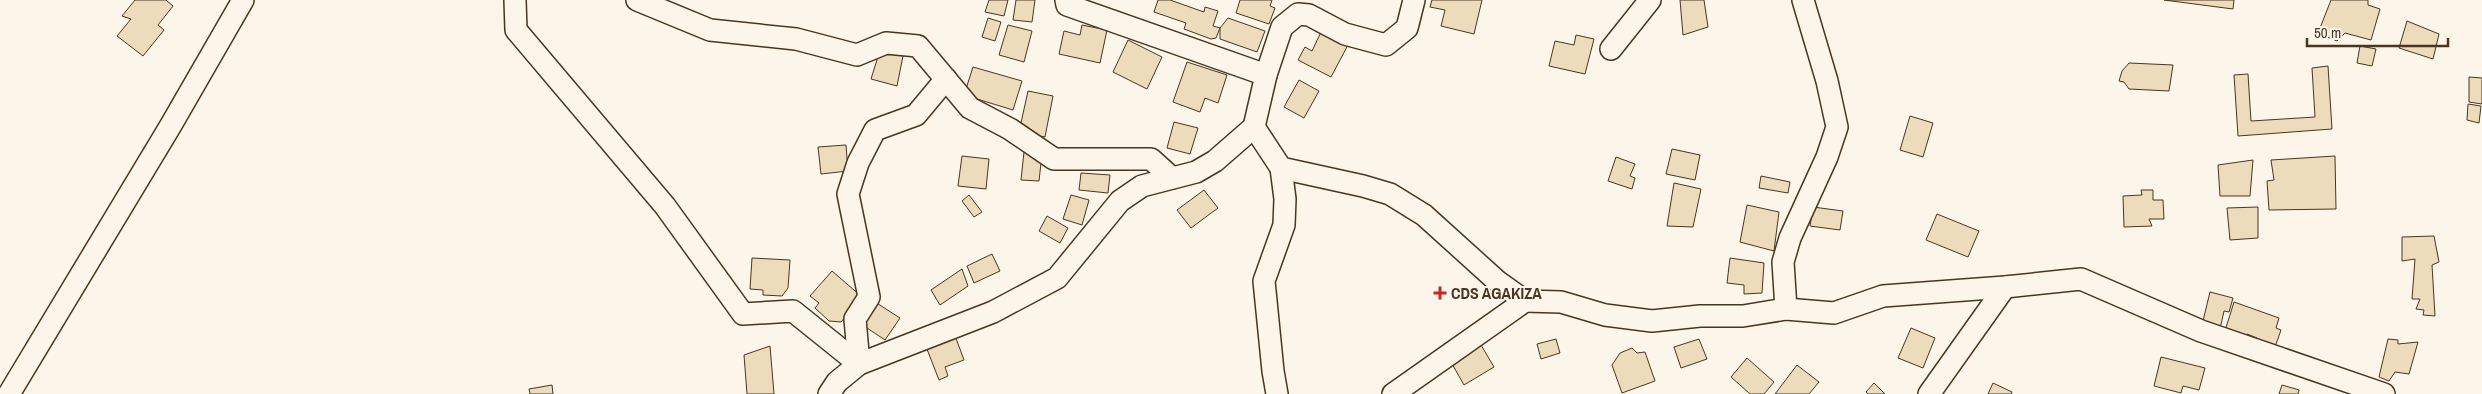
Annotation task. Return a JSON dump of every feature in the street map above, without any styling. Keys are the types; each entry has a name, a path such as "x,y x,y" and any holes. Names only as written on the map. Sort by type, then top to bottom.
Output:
{"street":[{"path":"9,394 171,125 243,0"},
{"path":"515,0 516,30 665,206 743,314 793,310 860,364"},
{"path":"637,0 710,30 796,39 856,54 886,43 918,46 970,108 1010,129 1054,159 1151,158 1172,178"},
{"path":"1066,0 1067,5 1266,75"},
{"path":"828,394 837,382 860,364 993,312 1057,278 1120,201 1142,186 1196,172 1215,161 1254,127 1266,75 1282,27 1298,14 1310,15 1345,34 1386,45 1408,28 1414,0"},
{"path":"1611,49 1650,0"},
{"path":"1786,309 1783,262 1790,238 1827,157 1837,126 1827,81 1803,0"},
{"path":"860,364 855,319 870,297 848,194 858,163 875,130 916,115 946,79"},
{"path":"1254,127 1281,168 1285,199 1284,225 1264,281 1277,394"},
{"path":"1281,168 1363,186 1390,194 1424,215 1497,282 1525,301 1561,302 1606,315 1652,321 1700,316 1743,316 1786,309 1834,313 1882,296 2005,287 2081,279 2201,332 2384,394"},
{"path":"1929,394 2005,287"},
{"path":"1393,394 1525,301"}],"building":[{"path":"135,0 166,0 173,6 158,25 164,30 143,56 117,36 131,19 122,16"},
{"path":"989,0 1008,0 1004,16 985,12"},
{"path":"1016,0 1035,0 1032,22 1013,20"},
{"path":"1158,0 1170,0 1204,12 1205,7 1218,11 1213,26 1220,28 1216,38 1211,39 1184,29 1186,23 1154,12"},
{"path":"1240,0 1272,0 1270,6 1275,8 1269,24 1236,13"},
{"path":"1432,0 1482,0 1474,34 1441,26 1445,10 1430,7"},
{"path":"1680,0 1704,0 1708,27 1683,35"},
{"path":"2164,0 2234,0 2233,9"},
{"path":"2331,0 2368,0 2368,5 2380,9 2371,40 2345,33 2337,41 2318,33"},
{"path":"988,18 1001,22 995,41 982,37"},
{"path":"1228,18 1265,31 1257,52 1220,39 1220,28"},
{"path":"2407,21 2439,34 2433,59 2399,48"},
{"path":"1008,25 1032,31 1024,62 999,55"},
{"path":"1082,25 1107,30 1100,63 1059,54 1064,31 1080,35"},
{"path":"1321,32 1348,45 1331,77 1298,60 1305,47 1312,51"},
{"path":"1576,35 1594,39 1585,74 1549,66 1555,41 1574,45"},
{"path":"1128,40 1162,57 1147,89 1113,72"},
{"path":"2360,46 2376,49 2372,66 2357,63"},
{"path":"880,50 903,56 897,86 871,79"},
{"path":"1187,62 1227,75 1218,103 1205,98 1200,112 1173,102"},
{"path":"2129,63 2173,65 2169,91 2129,89 2124,82 2119,81 2122,71"},
{"path":"2328,66 2332,129 2238,136 2234,75 2248,74 2251,121 2315,117 2312,68"},
{"path":"973,67 1022,81 1013,110 964,95"},
{"path":"2469,77 2482,78 2482,104 2469,102"},
{"path":"1299,80 1319,91 1304,118 1284,107"},
{"path":"1028,91 1053,96 1045,137 1019,132"},
{"path":"2468,104 2481,106 2479,123 2467,120"},
{"path":"1910,116 1933,123 1923,157 1900,150"},
{"path":"1174,122 1198,128 1190,154 1167,148"},
{"path":"846,145 848,171 821,174 818,147"},
{"path":"1672,149 1700,155 1695,180 1666,174"},
{"path":"1024,152 1042,154 1039,181 1021,180"},
{"path":"962,156 989,159 986,189 958,186"},
{"path":"2335,156 2336,209 2269,210 2267,181 2274,180 2271,160"},
{"path":"1616,157 1635,164 1630,176 1635,178 1632,189 1608,181"},
{"path":"2253,160 2250,196 2220,196 2218,165"},
{"path":"1081,173 1110,175 1108,193 1079,190"},
{"path":"1761,176 1790,182 1788,193 1759,188"},
{"path":"1674,183 1701,189 1693,227 1667,226"},
{"path":"1204,190 1218,208 1191,228 1177,210"},
{"path":"2141,190 2153,190 2153,200 2163,200 2164,219 2149,219 2152,226 2124,227 2123,196 2142,195"},
{"path":"969,195 982,212 974,217 962,201"},
{"path":"1071,195 1089,200 1082,225 1063,219"},
{"path":"1747,205 1779,212 1774,251 1740,242"},
{"path":"1813,207 1843,211 1840,230 1810,226"},
{"path":"2258,207 2258,238 2230,240 2227,208"},
{"path":"1937,214 1979,231 1968,257 1926,240"},
{"path":"1047,216 1068,228 1060,243 1039,231"},
{"path":"2434,236 2439,262 2432,265 2435,316 2423,315 2424,310 2416,309 2420,299 2412,299 2415,259 2402,261 2402,237"},
{"path":"992,254 1000,271 974,283 967,266"},
{"path":"752,258 790,260 788,288 782,296 763,295 763,290 750,289"},
{"path":"1730,258 1764,263 1762,293 1744,294 1744,285 1727,283"},
{"path":"962,269 968,286 940,305 931,290"},
{"path":"832,271 862,297 841,322 829,321 815,308 819,303 810,296"},
{"path":"2210,292 2233,298 2229,312 2224,311 2220,329 2202,325"},
{"path":"875,302 900,318 885,340 861,324"},
{"path":"2234,302 2279,318 2276,328 2281,330 2274,350 2255,344 2257,338 2247,334 2245,341 2224,334"},
{"path":"1911,328 1935,338 1923,368 1898,358"},
{"path":"954,333 964,360 945,367 948,376 939,380 925,344"},
{"path":"1556,339 1560,353 1541,359 1537,344"},
{"path":"1699,339 1707,359 1681,368 1674,347"},
{"path":"2388,339 2398,340 2398,344 2418,342 2409,374 2395,372 2389,381 2379,377"},
{"path":"1481,345 1494,367 1464,385 1451,362"},
{"path":"770,346 774,394 747,394 744,355"},
{"path":"1632,348 1637,353 1645,352 1655,381 1622,393 1612,365 1620,353"},
{"path":"2161,357 2205,368 2199,390 2183,386 2181,393 2154,386"},
{"path":"1747,358 1774,382 1764,394 1750,394 1731,377"},
{"path":"1797,365 1819,382 1809,394 1775,394"},
{"path":"1874,383 1885,394 1868,394 1866,392"},
{"path":"1993,383 2012,392 2011,394 1988,394"},
{"path":"552,385 553,394 530,394 529,389"},
{"path":"2282,385 2299,390 2298,394 2279,394"}],"place":[{"name":"CDS AGAKIZA","path":"1440,293"}]}
